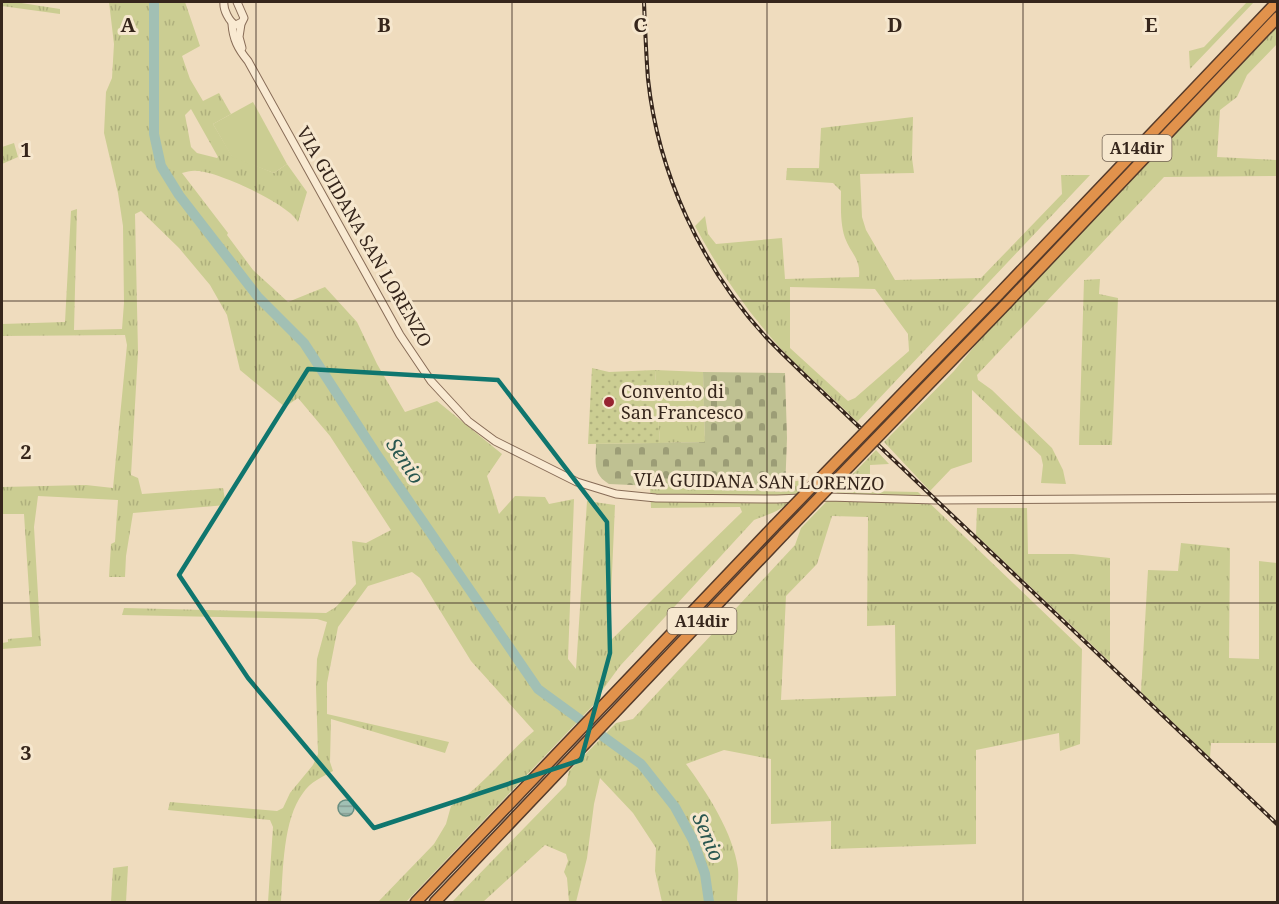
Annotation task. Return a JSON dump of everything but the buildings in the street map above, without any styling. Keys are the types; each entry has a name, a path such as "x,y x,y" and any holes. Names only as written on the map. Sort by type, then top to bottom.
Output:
{"highway":[{"name":"A14dir","path":"416,903 1277,2"},
{"name":"A14dir","path":"435,903 1278,17"}],"street":[{"name":"VIA GUIDANA SAN LORENZO","path":"223,2 232,24 234,39 405,343 431,381 468,421 495,441 577,482 616,494 656,498 1278,498"},
{"path":"237,2 244,16 239,37 248,61"},
{"path":"232,24 241,24"}],"highlighted area":[{"path":"308,369 498,380 607,522 610,653 581,760 374,828 248,678 179,575"}],"green space":[{"path":"2,2 60,9 60,14 2,6"},
{"path":"109,2 185,2 200,46 182,56 190,79 203,101 219,93 231,114 213,124 232,156 274,173 287,164 307,192 298,222 281,206 235,182 207,172 182,173 253,270 288,302 325,287 357,322 377,364 405,412 437,401 502,454 487,476 499,514 515,496 545,497 549,504 574,499 568,659 576,669 587,501 615,505 609,642 742,512 740,507 651,508 650,486 785,492 785,482 807,480 796,496 785,506 754,520 620,666 601,692 601,697 406,902 378,902 434,844 446,824 451,806 472,791 534,731 471,661 420,578 412,572 368,586 338,627 327,683 327,714 449,742 445,753 331,719 330,762 333,771 309,786 296,804 285,846 281,902 268,902 273,827 270,820 168,810 170,802 277,811 283,808 290,793 313,765 318,754 317,659 327,622 317,619 122,615 124,608 326,613 336,607 356,584 352,541 366,543 391,530 330,436 298,398 285,407 240,370 227,315 210,285 179,248 141,211 135,214 138,352 131,475 138,478 142,494 223,488 226,505 133,513 125,577 109,577 111,544 115,542 118,500 38,496 34,527 41,646 2,649 2,643 8,642 8,639 32,637 24,514 2,514 2,487 86,485 113,488 127,345 125,335 2,336 2,324 65,322 71,211 77,209 74,330 122,329 123,226 104,133 106,92 112,78 114,44","holes":["191,109 218,157 197,153 191,147 185,115"]},
{"path":"1247,2 1254,2 1190,69 1189,51 1204,47"},
{"path":"1277,27 1277,44 1247,75 1237,97 1220,110 1217,157 1277,160 1277,176 1164,177 977,375 978,380 992,390 1052,448 1063,470 1066,484 1041,483 1043,465 1041,456 972,390 972,462 951,469 930,491 884,442 954,371 983,336"},
{"path":"253,102 287,164 274,173 232,157 213,124"},
{"path":"913,117 914,173 860,174 862,217 866,230 895,280 981,278 1062,194 1061,175 1090,175 857,422 783,351 758,322 724,275 695,226 705,216 708,234 716,244 782,238 785,279 859,277 857,261 843,232 841,191 833,183 786,180 787,168 819,168 821,128","holes":["790,287 875,289 908,334 909,351 855,398 848,401 790,348"]},
{"path":"14,143 18,157 2,164 2,147"},
{"path":"1100,279 1099,294 1118,298 1112,445 1079,445 1084,280"},
{"path":"592,368 609,372 655,370 660,443 588,444"},
{"path":"655,370 703,372 705,442 660,443"},
{"path":"703,372 785,373 787,438 785,492 609,484 604,480 597,472 596,444 705,442"},
{"path":"876,450 889,464 870,465 870,491 918,492 1082,649 1080,744 1060,751 1059,733 976,750 976,844 831,849 831,821 771,824 771,759 724,750 686,764 710,800 731,842 738,869 737,902 662,902 655,871 656,848 633,813 600,778 587,858 576,902 569,902 567,878 564,872 568,861 566,854 545,845 483,902 452,902 566,785 569,771 616,723 633,719 795,545 801,528","holes":["832,516 868,517 867,626 895,625 896,696 781,700 786,596 817,564"]},
{"path":"977,508 1027,508 1028,554 1073,554 1110,558 1110,662 976,535"},
{"path":"1181,543 1230,548 1229,658 1259,659 1259,561 1277,563 1277,743 1211,743 1210,758 1141,692 1148,570 1178,571"},
{"path":"128,866 126,902 111,902 113,868"}],"shaded area":[{"path":"346,800 352,802 354,808 352,814 346,816 340,814 338,808 340,802"}],"waterway":[{"name":"Senio","path":"154,2 154,134 161,166 179,195 258,297 304,343 375,452 538,689 641,764 675,807 693,840 705,874 709,902"}],"railway":[{"path":"644,2 648,79 653,114 662,149 686,216 702,249 742,309 790,362 1278,825"}],"place":[{"name":"Convento di San Francesco","path":"609,402"}]}
